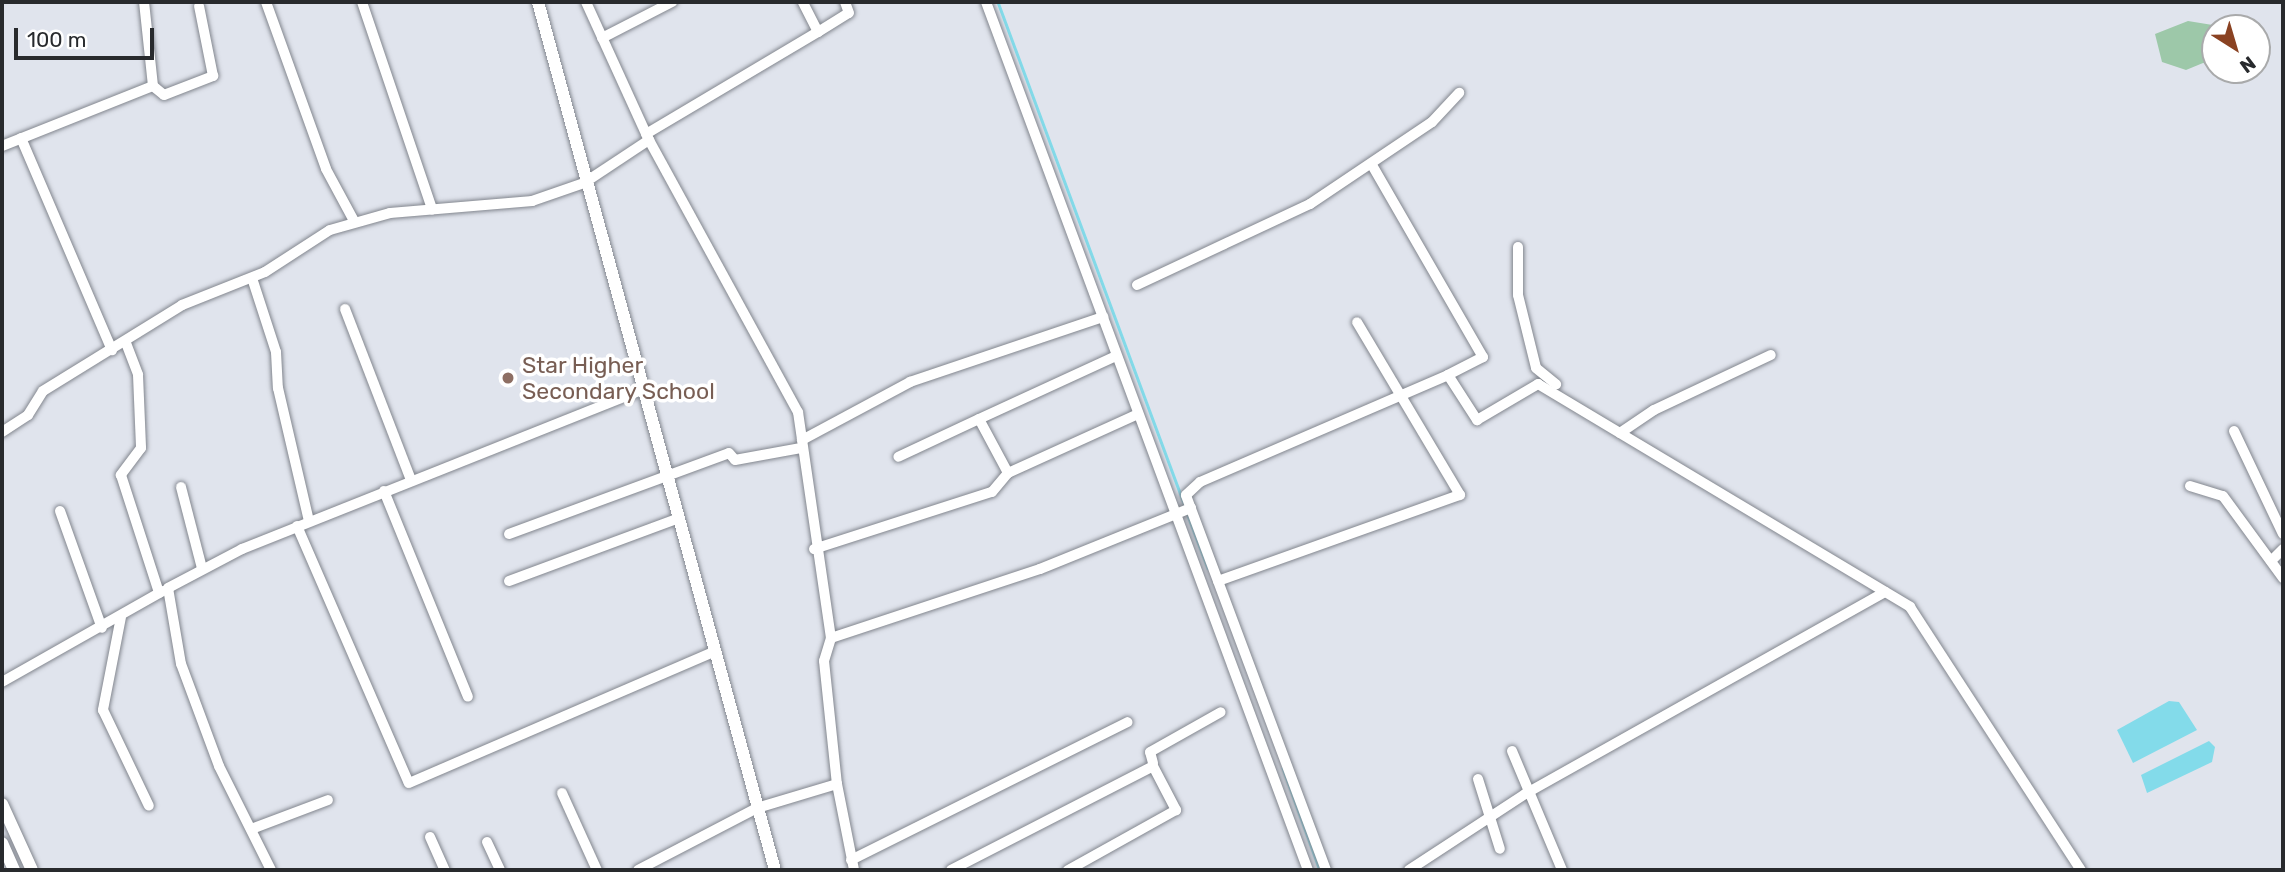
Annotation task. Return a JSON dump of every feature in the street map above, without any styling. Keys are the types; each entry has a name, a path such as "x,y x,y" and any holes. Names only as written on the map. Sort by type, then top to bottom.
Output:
{"main road":[{"path":"538,2 640,390 775,870"},
{"path":"2,804 32,870"},
{"path":"2,843 14,870"}],"street":[{"path":"144,2 153,86 164,95 213,76 199,6"},
{"path":"266,2 326,169 354,221"},
{"path":"362,2 432,209"},
{"path":"586,2 648,137 711,258 756,326 798,412 814,549 831,638 824,661 836,784 852,865 1128,722"},
{"path":"602,37 672,2"},
{"path":"803,2 818,32"},
{"path":"3,429 28,415 43,391 182,305 252,278 354,221 432,209 532,201 584,183 648,137 849,13 845,2"},
{"path":"986,2 1103,317 1114,357 1136,415 1219,581 1326,870"},
{"path":"2,146 153,86"},
{"path":"1137,285 1310,204 1371,165 1459,93"},
{"path":"21,138 84,298 112,350"},
{"path":"1308,870 1183,511 1186,495 1200,482 1402,397 1483,357 1371,165"},
{"path":"1518,247 1518,295 1536,368 1556,384"},
{"path":"252,278 276,352 278,388 309,521"},
{"path":"345,309 411,480"},
{"path":"509,534 665,474 729,453 736,460 801,444 910,382 1103,317"},
{"path":"1219,581 1460,495 1357,321"},
{"path":"126,342 138,375 142,448 121,475 163,591 181,664 219,766 254,828 271,870"},
{"path":"1620,433 1770,355"},
{"path":"898,457 1114,357"},
{"path":"1448,375 1477,420 1538,384 1885,592 1921,618 2076,869"},
{"path":"2,681 102,628 202,568 309,521 640,390"},
{"path":"814,549 992,492 1008,473 1136,415"},
{"path":"979,419 1008,473"},
{"path":"2235,431 2283,534"},
{"path":"2190,486 2223,496 2283,578"},
{"path":"181,487 202,568"},
{"path":"384,491 468,697"},
{"path":"60,511 102,628"},
{"path":"831,638 1040,569 1183,511"},
{"path":"509,581 677,519"},
{"path":"297,526 409,783 715,651"},
{"path":"2271,561 2283,549"},
{"path":"1409,870 1525,794 1885,592"},
{"path":"121,617 103,710 149,806"},
{"path":"1153,763 1150,752 1221,712"},
{"path":"1512,751 1525,794 1562,870"},
{"path":"951,870 1153,766 1176,810 1068,870"},
{"path":"1478,779 1500,849"},
{"path":"638,870 657,866 757,808 836,784"},
{"path":"562,793 597,870"},
{"path":"254,828 328,800"},
{"path":"430,837 445,870"},
{"path":"487,842 500,870"}],"green space":[{"path":"2188,21 2201,23 2201,64 2186,70 2162,62 2155,34"}],"water":[{"path":"2169,701 2179,702 2197,730 2133,763 2117,730"},
{"path":"2209,741 2215,747 2212,762 2147,793 2141,775"}],"waterway":[{"path":"998,2 1185,506"},
{"path":"1187,513 1208,568"},
{"path":"1283,768 1320,870"}],"place":[{"name":"Star Higher Secondary School","path":"508,378"}]}
